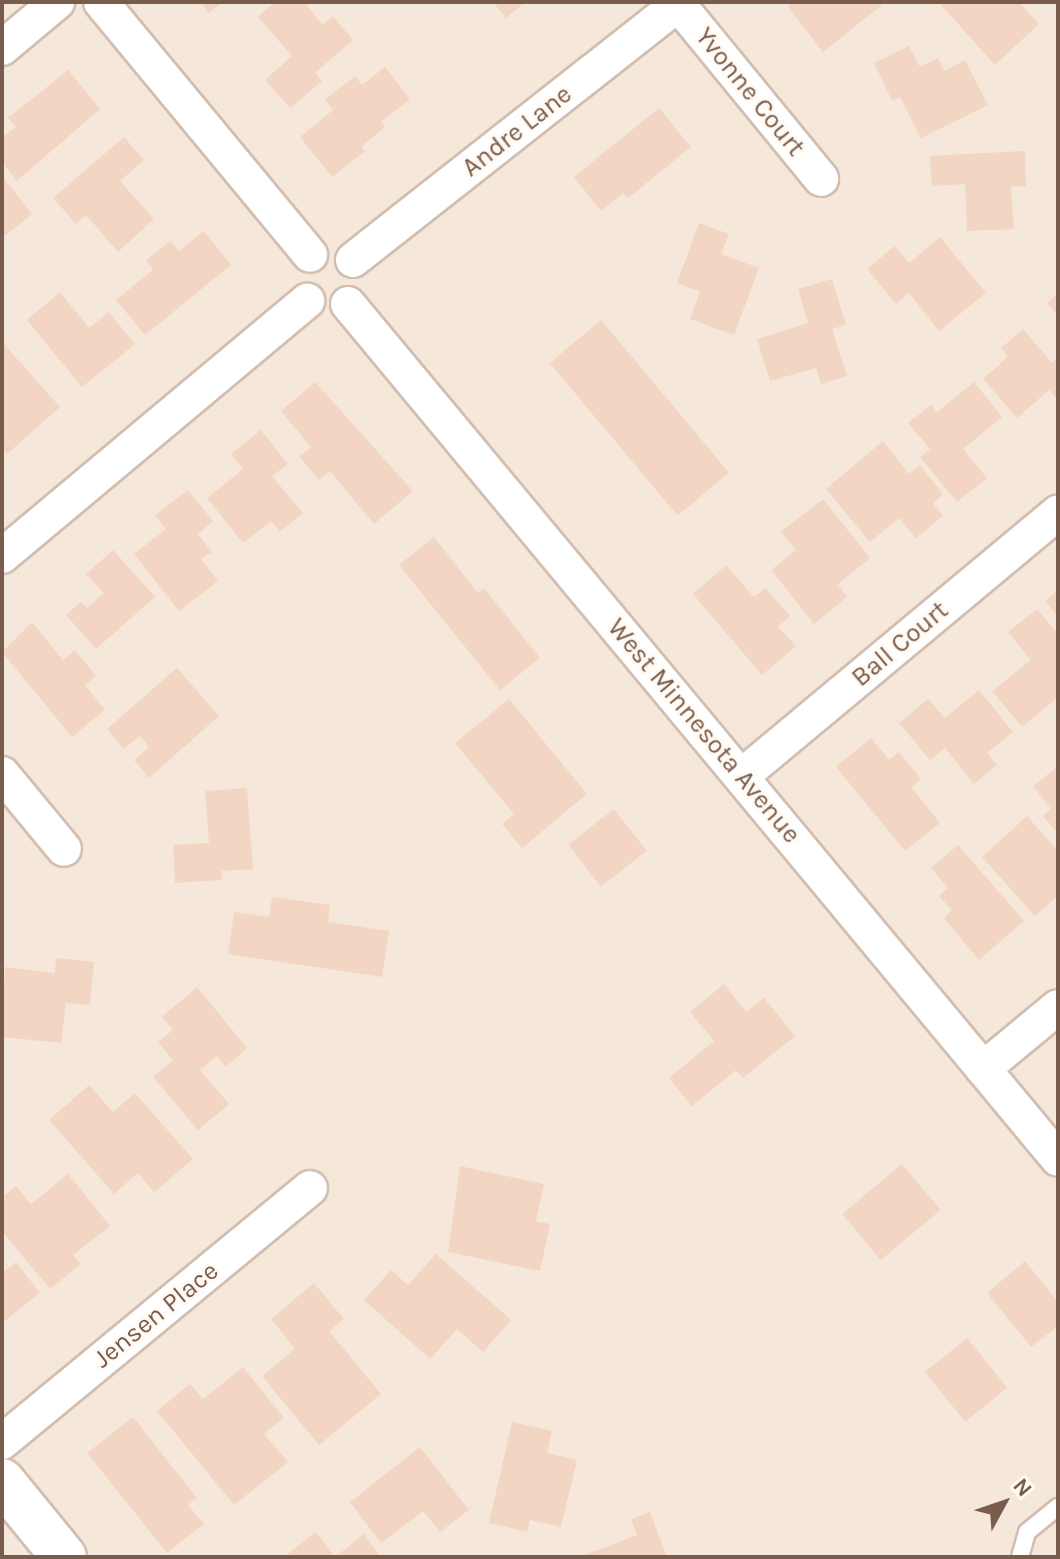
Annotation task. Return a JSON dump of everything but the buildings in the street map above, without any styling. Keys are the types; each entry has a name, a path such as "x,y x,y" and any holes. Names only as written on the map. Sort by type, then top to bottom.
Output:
{"street":[{"path":"2,48 57,2"},
{"path":"101,2 310,255"},
{"name":"Yvonne Court","path":"680,3 821,179"},
{"name":"Andre Lane","path":"353,260 680,3"},
{"path":"328,248 353,260 359,288 348,304 331,310 307,301 298,282 310,255 328,248"},
{"path":"2,556 307,301"},
{"name":"West Minnesota Avenue","path":"348,304 743,775 1058,1159"},
{"name":"Ball Court","path":"743,775 1058,513"},
{"path":"2,774 64,849"},
{"path":"983,1069 1058,1007"},
{"name":"Jensen Place","path":"2,1442 310,1188"},
{"path":"2,1481 64,1557"}],"lane":[{"path":"1020,1557 1027,1532 1058,1507"}],"shaded area":[{"path":"2,2 1058,2 1058,1557 2,1557"}]}
